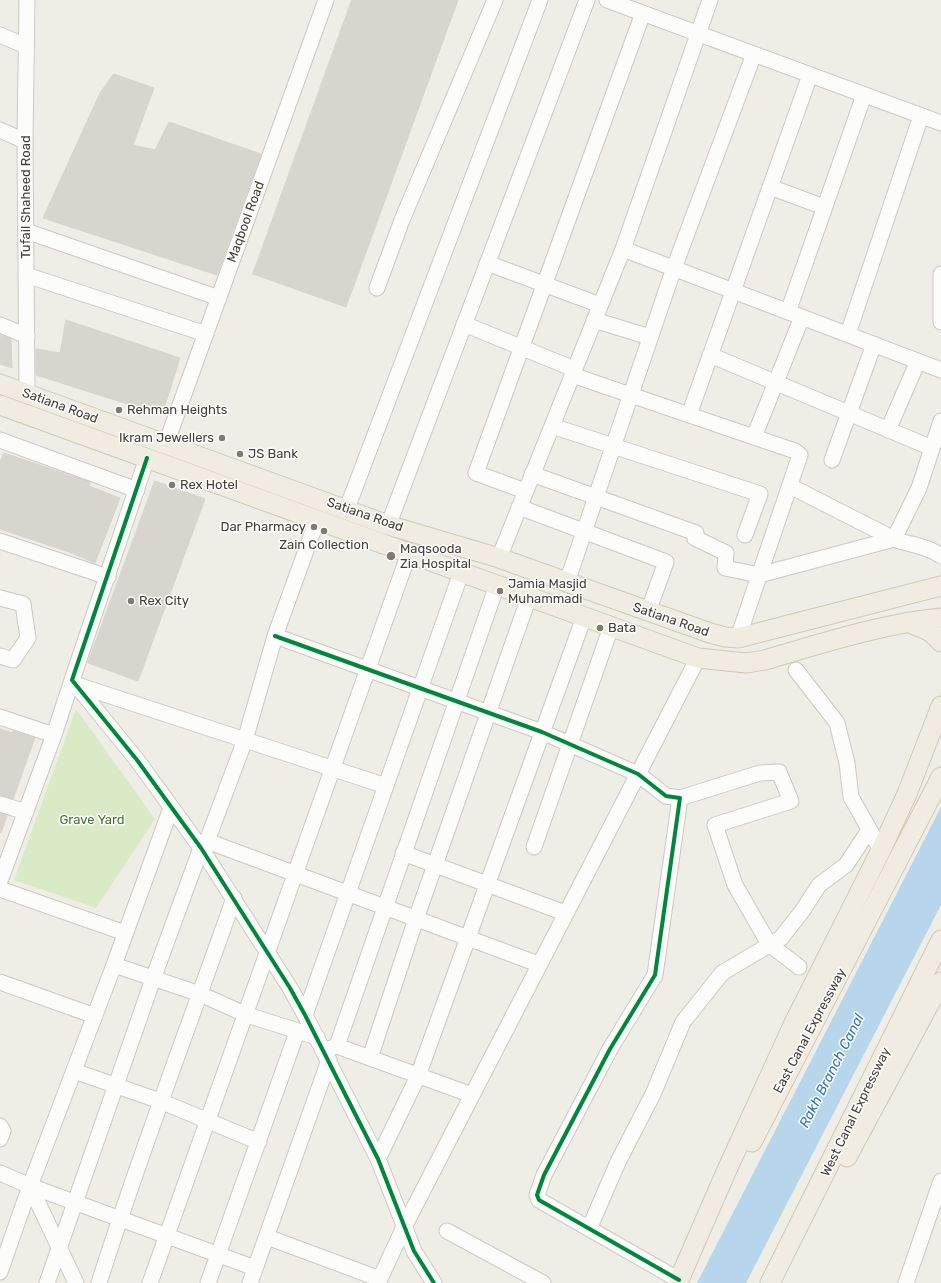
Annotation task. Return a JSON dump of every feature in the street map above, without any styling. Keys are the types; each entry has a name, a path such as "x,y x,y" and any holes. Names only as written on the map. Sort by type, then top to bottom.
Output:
{"main road":[{"name":"Satiana Road","path":"0,384 388,525 499,558 710,634 738,638 941,586"},
{"name":"Satiana Road","path":"0,405 698,658 746,663 765,660 907,622 941,618"},
{"path":"907,622 931,632 941,642"},
{"path":"792,625 799,650"},
{"path":"670,1279 726,1172 791,1030 881,850 907,794 941,706"},
{"path":"907,794 941,735"},
{"name":"East Canal Expressway","path":"670,1279 817,1020 941,777"},
{"name":"West Canal Expressway","path":"770,1283 941,940"},
{"path":"782,1283 941,982"}],"street":[{"name":"Tufail Shaheed Road","path":"27,0 25,140 27,394"},
{"name":"Maqbool Road","path":"166,444 326,0"},
{"path":"377,288 402,220 495,0"},
{"path":"346,510 540,0"},
{"path":"388,525 587,0"},
{"path":"607,0 941,124"},
{"path":"499,558 623,249 710,0"},
{"path":"525,491 476,474 643,13"},
{"path":"0,35 26,46"},
{"path":"567,582 674,268 754,54"},
{"path":"690,415 810,75"},
{"path":"788,312 864,95"},
{"path":"848,334 921,116"},
{"path":"0,130 25,140"},
{"path":"770,188 824,208"},
{"path":"26,232 219,298"},
{"path":"623,249 941,370"},
{"path":"487,263 600,305"},
{"path":"941,274 941,322"},
{"path":"26,275 206,334"},
{"path":"754,437 802,317"},
{"path":"594,320 650,337"},
{"path":"464,324 522,348 573,372 631,395 795,451 800,455 738,638"},
{"path":"0,325 27,336"},
{"path":"832,460 874,344"},
{"path":"710,355 932,448"},
{"path":"888,430 918,361"},
{"path":"532,474 696,533 695,538 726,553 725,568 759,575 894,539 919,488 941,421"},
{"path":"552,426 760,494 745,535"},
{"path":"0,440 137,490"},
{"path":"0,881 75,682 147,458"},
{"path":"790,486 894,539 910,545 932,549 941,556"},
{"path":"519,507 666,562 648,612"},
{"path":"47,1283 153,979 245,740 275,636 317,520"},
{"path":"0,541 108,577"},
{"path":"150,1283 247,1015 409,553"},
{"path":"305,1015 461,573"},
{"path":"250,1283 330,1053 384,907 497,585"},
{"path":"370,1058 416,919 529,597"},
{"path":"0,598 23,604 28,638 13,660 0,656"},
{"path":"378,1159 418,1076 584,617"},
{"path":"534,847 611,627"},
{"path":"275,636 542,732 638,774 666,796 680,798 760,773 779,772 791,801 715,824 735,885 769,944 800,967"},
{"path":"267,1237 379,1281 404,1227 538,964 698,658"},
{"path":"796,670 837,723 847,763 851,797 881,850"},
{"path":"75,682 386,786"},
{"path":"75,682 138,760 171,808 204,844 234,898 305,1015 316,1037 330,1053 378,1159 414,1251 434,1283"},
{"path":"0,717 54,735"},
{"path":"670,1279 539,1200 537,1195 544,1175 610,1048 655,975 680,798"},
{"path":"0,804 26,812"},
{"path":"0,1272 30,1186 95,1016 171,808"},
{"path":"589,1229 618,1162 653,1094 683,1022 722,973 781,938 803,910 819,885 846,865 869,830"},
{"path":"204,844 296,874 538,964"},
{"path":"403,853 565,913"},
{"path":"0,889 125,933"},
{"path":"99,1283 160,1101 234,898"},
{"path":"114,965 200,994 247,1015 316,1037"},
{"path":"0,982 95,1016"},
{"path":"208,1283 297,1032"},
{"path":"330,1053 370,1058 472,1095"},
{"path":"74,1071 160,1101 259,1142"},
{"path":"0,1126 3,1131 0,1139"},
{"path":"0,1173 30,1186 255,1268"},
{"path":"906,1283 936,1214 941,1181"},
{"path":"30,1186 76,1283"},
{"path":"447,1232 543,1283"}],"green space":[{"name":"Grave Yard","path":"76,709 155,819 96,908 14,880"}],"water":[{"name":"Rakh Branch Canal","path":"941,807 941,905 746,1283 697,1283"}],"building":[{"path":"352,0 458,0 346,307 253,274"},
{"path":"114,74 154,88 133,145 155,150 169,122 261,154 217,275 43,218 100,93"},
{"path":"66,320 180,358 162,415 36,375 36,349 60,353"},
{"path":"0,335 11,339 12,368 0,364"},
{"path":"4,453 90,482 89,486 120,498 95,563 72,553 0,529 0,463"},
{"path":"155,481 205,499 138,681 88,663"},
{"path":"0,729 12,733 13,731 35,738 13,799 0,795"},
{"path":"0,813 7,816 1,833 0,832"}],"cycle path":[{"path":"147,458 72,680 137,760 201,848 290,988 378,1159 414,1251 434,1283"},
{"path":"275,636 542,732 638,774 666,796 680,798 655,975 610,1049 544,1175 537,1195 539,1200 679,1280"}],"place":[{"name":"Rehman Heights","path":"119,410"},
{"name":"Ikram Jewellers","path":"222,438"},
{"name":"JS Bank","path":"240,454"},
{"name":"Rex Hotel","path":"172,485"},
{"name":"Dar Pharmacy","path":"314,527"},
{"name":"Zain Collection","path":"324,531"},
{"name":"Maqsooda Zia Hospital","path":"391,556"},
{"name":"Jamia Masjid Muhammadi","path":"500,591"},
{"name":"Rex City","path":"131,601"},
{"name":"Bata","path":"600,628"}]}
